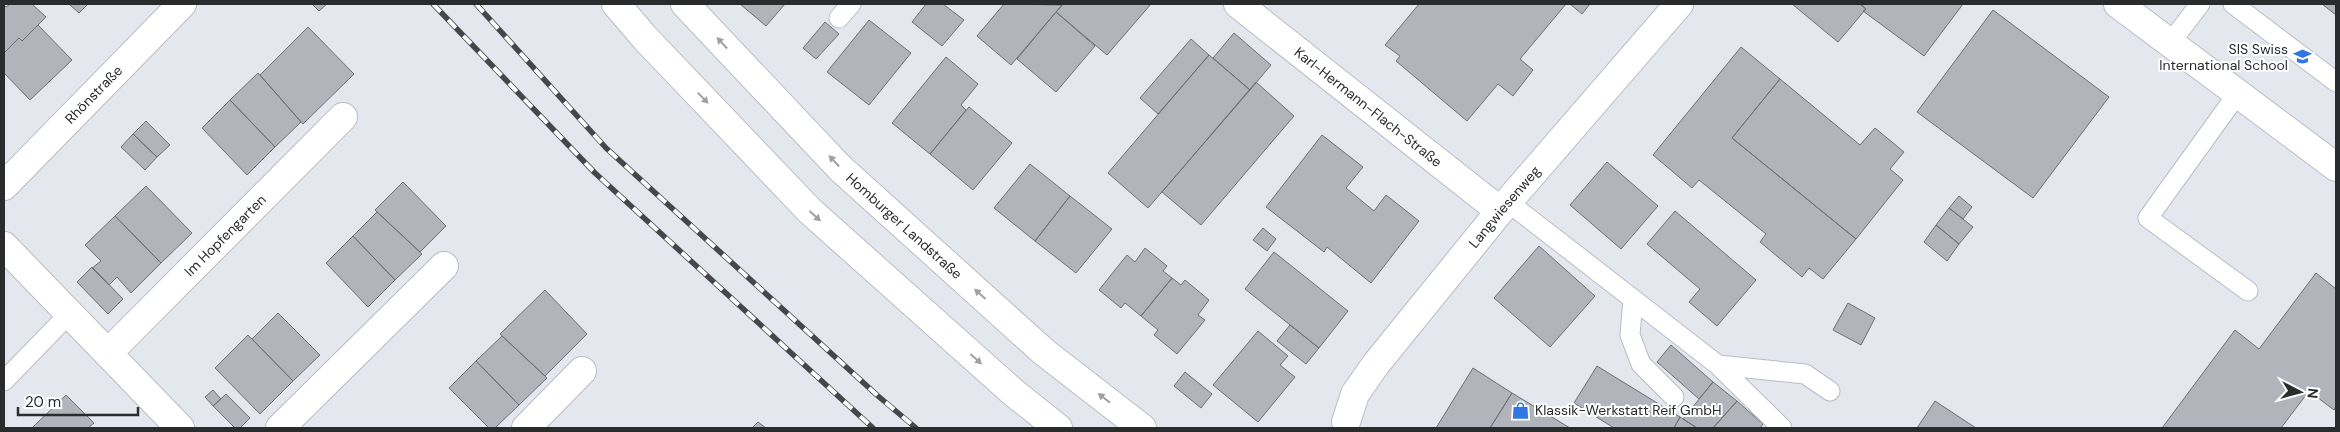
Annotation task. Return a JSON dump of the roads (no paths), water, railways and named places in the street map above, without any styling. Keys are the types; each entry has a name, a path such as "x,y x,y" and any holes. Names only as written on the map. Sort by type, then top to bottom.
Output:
{"street":[{"name":"Rhönstraße","path":"4,186 182,4"},
{"path":"616,4 645,38 810,211 1014,393 1058,428"},
{"name":"Homburger Landstraße","path":"685,4 840,168 1044,352 1142,428"},
{"name":"Karl-Hermann-Flach-Straße","path":"1238,4 1504,206"},
{"name":"Langwiesenweg","path":"1347,425 1355,394 1376,364 1504,206 1679,4"},
{"path":"2118,4 2172,42 2336,167"},
{"name":"Im Hopfengarten","path":"108,353 343,117"},
{"path":"4,246 180,428"},
{"path":"280,428 444,266"},
{"path":"526,428 582,371"}],"lane":[{"path":"2172,42 2200,4"},
{"path":"2233,4 2336,82"},
{"path":"2238,93 2148,218 2248,290"},
{"path":"1504,206 1633,299 1718,365 1782,428"},
{"path":"1633,299 1630,335 1641,364 1674,397"},
{"path":"4,381 70,313"},
{"path":"1718,365 1805,374 1830,391"}],"railway":[{"path":"433,4 595,173 873,428"},
{"path":"476,4 606,148 878,396 916,428"}],"place":[{"name":"SIS Swiss International School","path":"2302,57"},
{"name":"Klassik-Werkstatt Reif GmbH","path":"1521,410"}]}
